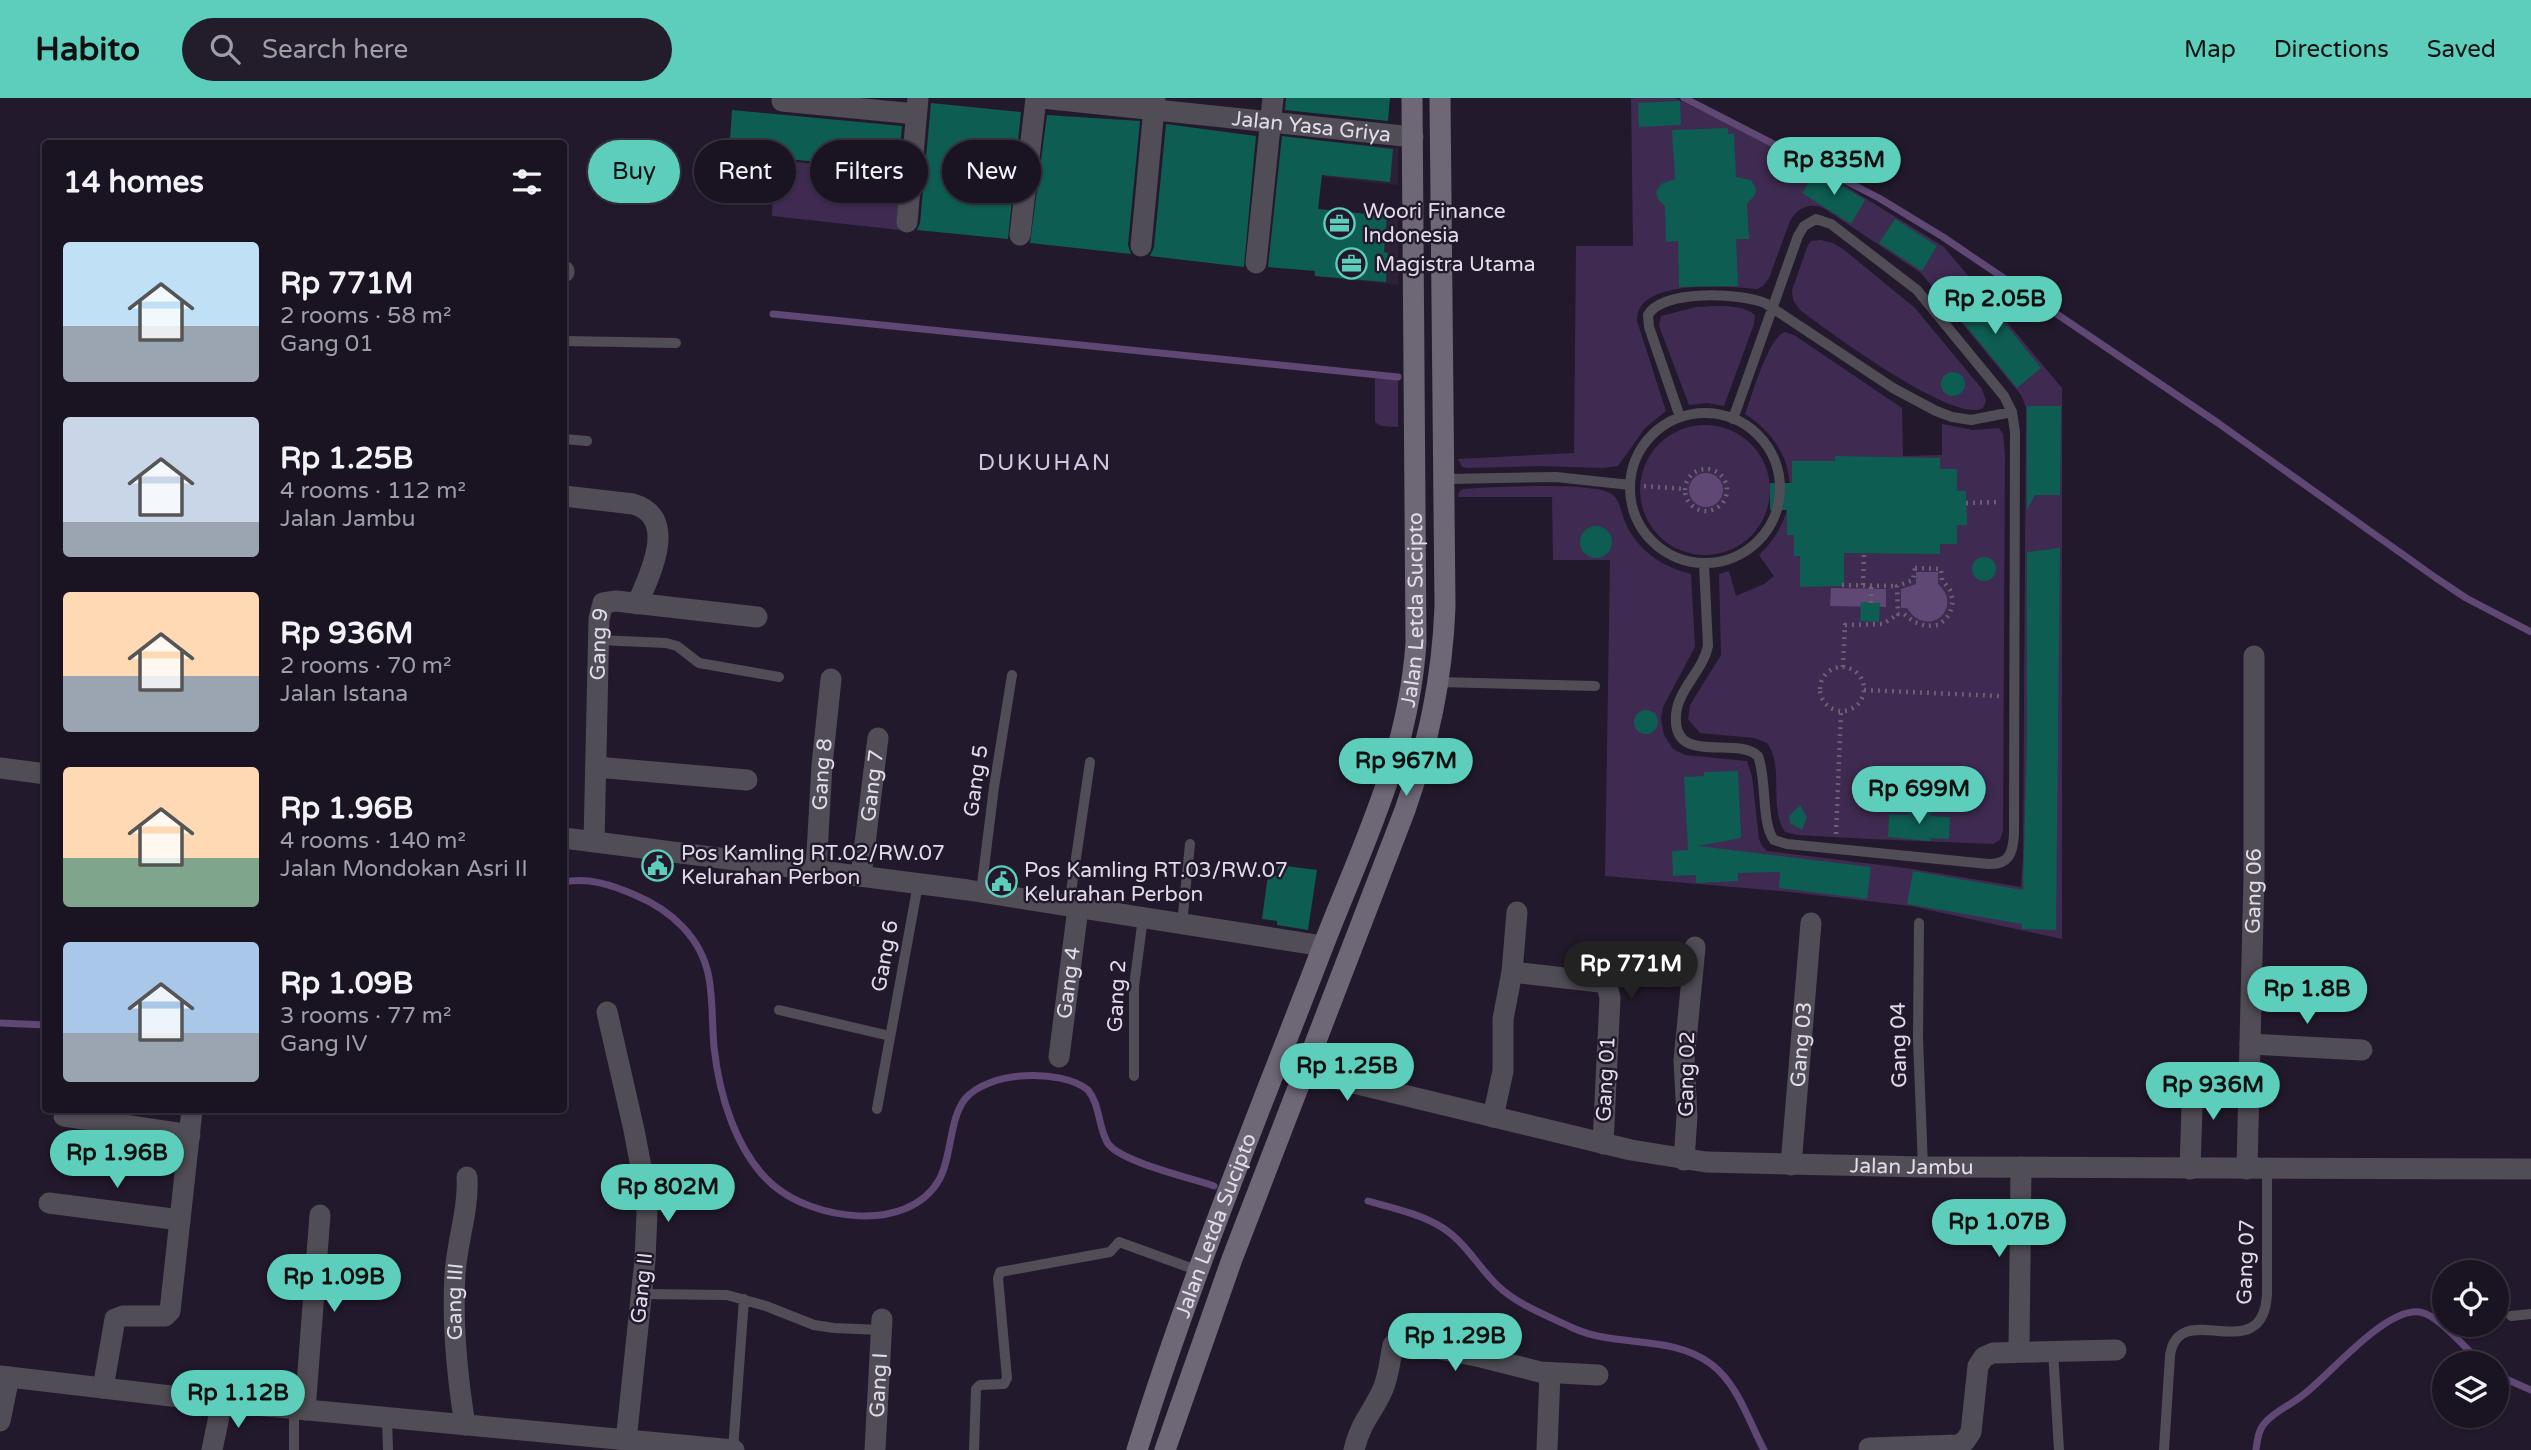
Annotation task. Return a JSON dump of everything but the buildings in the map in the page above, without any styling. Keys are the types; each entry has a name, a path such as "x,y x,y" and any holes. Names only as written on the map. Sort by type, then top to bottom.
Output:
{"main road":[{"name":"Jalan Letda Sucipto","path":"1137,1450 1199,1271 1327,937 1387,789 1408,708 1416,643 1412,98"},
{"name":"Jalan Letda Sucipto","path":"1165,1450 1232,1259 1419,768 1439,681 1445,607 1446,479 1440,98"},
{"path":"1416,481 1446,479"},
{"path":"1327,937 1355,937"},
{"path":"1207,1250 1232,1259"}],"street":[{"path":"1020,234 1036,98"},
{"name":"Jalan Yasa Griya","path":"1042,98 1154,104 1270,122 1413,137"},
{"path":"1256,262 1273,98"},
{"path":"782,101 917,106 906,222"},
{"path":"1141,246 1154,104"},
{"path":"567,496 643,506 652,517 656,526 658,549 637,604"},
{"name":"Gang 9","path":"594,842 599,612 603,603 611,601 757,617"},
{"name":"Gang 06","path":"2254,656 2254,876 2250,1044 2257,1169"},
{"name":"Gang 8","path":"816,870 822,765 831,680"},
{"name":"Gang 7","path":"861,876 877,738"},
{"path":"596,767 747,780"},
{"path":"0,768 42,773"},
{"path":"567,838 981,892 1182,924 1327,937"},
{"name":"Gang 4","path":"1059,1056 1074,907"},
{"path":"1493,1117 1503,1071 1502,1028 1512,972 1517,912"},
{"name":"Gang 03","path":"1791,1165 1811,923"},
{"name":"Gang 02","path":"1684,1160 1687,1116 1684,1062 1695,947"},
{"name":"Gang 01","path":"1512,972 1600,982 1606,985 1610,999 1603,1144"},
{"name":"Gang II","path":"607,1012 645,1188 647,1232 626,1441"},
{"path":"2250,1044 2362,1050"},
{"name":"Jalan Jambu","path":"1304,1071 1603,1144 1684,1160 1923,1167 2531,1169"},
{"path":"2190,1168 2193,1074"},
{"path":"103,1388 115,1319 123,1316 165,1317 170,1311 192,1113"},
{"path":"64,1116 190,1135"},
{"path":"2019,1351 2021,1167"},
{"name":"Gang III","path":"465,1425 457,1376 454,1320 455,1274 467,1177"},
{"path":"49,1203 180,1220"},
{"path":"300,1409 320,1214"},
{"name":"Gang I","path":"875,1450 882,1324"},
{"path":"1354,1450 1360,1429 1382,1391 1395,1342 1403,1341 1550,1373 1598,1375"},
{"path":"1869,1448 1949,1446 1965,1441 1971,1432 1976,1376 1980,1362 1993,1353 2116,1350"},
{"path":"1547,1450 1550,1373"},
{"path":"0,1421 4,1376 222,1402 465,1425 588,1444 626,1441 734,1450"},
{"path":"212,1450 222,1402"}],"lane":[{"path":"1704,564 1708,646 1680,701 1676,713 1678,730 1684,739 1694,746 1748,749 1758,755 1768,831 1774,840 1787,844 1988,864 1999,864 2007,860 2012,851 2014,834 2015,432 2012,412 2004,396 1906,279 1825,222 1811,221 1801,230 1733,419"},
{"path":"1680,417 1647,317 1651,309 1680,298 1712,296 1749,298 1773,307 1893,388 1936,411 1971,420 2012,412"},
{"path":"567,341 676,342"},
{"path":"1710,413 1733,419 1754,431 1769,449 1778,471 1780,495 1777,509 1767,531 1749,549 1727,560 1704,564 1675,557 1654,544 1639,523 1630,485 1635,462 1646,441 1664,425 1680,417 1710,413"},
{"path":"567,439 587,441"},
{"path":"1446,479 1556,477 1630,485"},
{"path":"598,640 666,643 677,646 699,663 779,677"},
{"name":"Gang 5","path":"981,892 995,775 1012,675"},
{"path":"1439,681 1595,686"},
{"path":"1074,907 1090,762"},
{"path":"1182,924 1190,844"},
{"name":"Gang 6","path":"877,1109 918,884"},
{"name":"Gang 2","path":"1134,1076 1134,986 1143,918"},
{"name":"Gang 04","path":"1919,923 1918,1039 1923,1167"},
{"path":"779,1010 890,1035"},
{"name":"Gang 07","path":"2164,1450 2173,1344 2194,1330 2251,1329 2265,1314 2267,1294 2257,1169"},
{"path":"974,1450 976,1389 980,1385 1004,1384 1007,1378 998,1278 1000,1272 1111,1252 1119,1242 1199,1271"},
{"path":"642,1293 712,1294 744,1299 814,1325 882,1324"},
{"path":"734,1450 744,1299"},
{"path":"2511,1316 2531,1314"},
{"path":"2053,1351 2059,1450"},
{"path":"294,1450 300,1409"},
{"path":"387,1418 388,1450"}],"path":[{"path":"1703,469 1717,472 1727,489 1723,502 1713,510 1706,511 1693,507 1685,489 1690,476 1703,469"},
{"path":"1630,485 1685,489"},
{"path":"1966,503 2015,502"},
{"path":"1863,585 1864,553"},
{"path":"1842,585 1897,586 1913,580 1915,568 1938,568 1941,569 1942,580 1950,590 1953,601 1947,617 1934,626 1921,626 1904,614 1898,614 1883,624 1845,625 1843,667"},
{"path":"1897,586 1898,614"},
{"path":"1871,587 1871,603"},
{"path":"1843,667 1856,672 1864,683 1864,691 1859,705 1841,712 1825,703 1820,689 1824,676 1843,667"},
{"path":"1864,691 2014,697"},
{"path":"1835,849 1841,712"}],"shaded area":[{"path":"1631,98 1675,98 1815,167 1944,247 2062,388 2062,939 1911,906 1781,891 1605,876 1610,560 1553,560 1552,497 1458,497 1463,489 1561,486 1610,493 1618,502 1630,532 1644,549 1670,567 1691,574 1695,647 1663,707 1661,719 1664,735 1673,749 1685,755 1747,761 1752,776 1759,839 1767,851 1913,869 2021,887 2023,855 2026,407 2021,395 1921,273 1825,209 1805,207 1790,221 1769,278 1763,286 1757,289 1706,286 1667,291 1651,297 1640,307 1637,321 1666,411 1645,428 1618,466 1462,467 1458,459 1574,453 1576,246 1633,246"},
{"path":"1327,141 1398,148 1398,185 1324,177"},
{"path":"796,162 810,163 810,203 902,203 900,230 772,216 772,203 796,203"},
{"path":"1320,210 1398,216 1398,285 1314,276"},
{"path":"1821,240 1843,249 1915,308 1982,389 1986,401 1983,408 1968,410 1920,390 1863,355 1800,310 1793,300 1792,290 1808,245 1811,241"},
{"path":"1696,307 1735,307 1755,315 1724,406 1707,403 1689,405 1659,326 1661,316"},
{"path":"1785,332 1794,335 1902,408 1903,456 1942,455 1942,424 1973,430 1999,428 2003,434 2003,831 2000,840 1993,844 1797,835 1785,832 1778,811 1775,764 1767,743 1754,738 1700,733 1688,719 1690,705 1721,655 1719,574 1729,571 1736,596 1764,584 1774,576 1759,555 1774,538 1784,519 1789,500 1789,481 1785,462 1776,444 1763,428 1745,414 1767,355 1779,336"},
{"path":"1375,374 1398,377 1398,427 1381,426 1375,422"},
{"path":"1705,425 1730,430 1751,444 1765,465 1770,490 1765,515 1751,536 1730,550 1705,555 1680,550 1659,536 1645,515 1640,490 1645,465 1659,444 1680,430"},
{"path":"1706,473 1718,478 1723,490 1718,502 1706,507 1694,502 1689,490 1694,478"},
{"path":"1916,572 1938,572 1938,584 1945,593 1947,602 1945,611 1933,621 1924,621 1915,617 1907,608 1901,608 1901,589 1916,584"},
{"path":"1831,588 1886,589 1886,607 1830,606"}],"waterway":[{"path":"1684,98 1879,198 1943,237 2218,423 2436,578 2466,598 2531,632"},
{"path":"773,314 1398,377"},
{"path":"567,882 600,883 635,895 672,917 692,938 700,950 709,978 716,1065 725,1103 739,1140 760,1172 773,1185 811,1207 859,1216 883,1215 906,1208 925,1197 943,1171 956,1117 965,1099 990,1083 1025,1076 1060,1078 1076,1083 1088,1090 1092,1096 1104,1136 1114,1149 1139,1162 1214,1186"},
{"path":"0,1023 42,1025"},
{"path":"1368,1201 1416,1215 1443,1228 1459,1241 1498,1286 1515,1299 1573,1328 1607,1338 1679,1349 1711,1364 1736,1393 1764,1450"},
{"path":"2256,1450 2260,1430 2268,1420 2303,1395 2358,1344 2391,1320 2406,1313 2420,1312 2435,1319 2470,1351"},
{"path":"2509,1380 2531,1390"}],"place":[{"name":"Woori Finance Indonesia","path":"1340,223"},
{"name":"Magistra Utama","path":"1352,264"},
{"name":"Pos Kamling RT.02/RW.07 Kelurahan Perbon","path":"658,865"},
{"name":"Pos Kamling RT.03/RW.07 Kelurahan Perbon","path":"1001,882"}],"district":[{"name":"DUKUHAN","path":"1045,463"}]}
